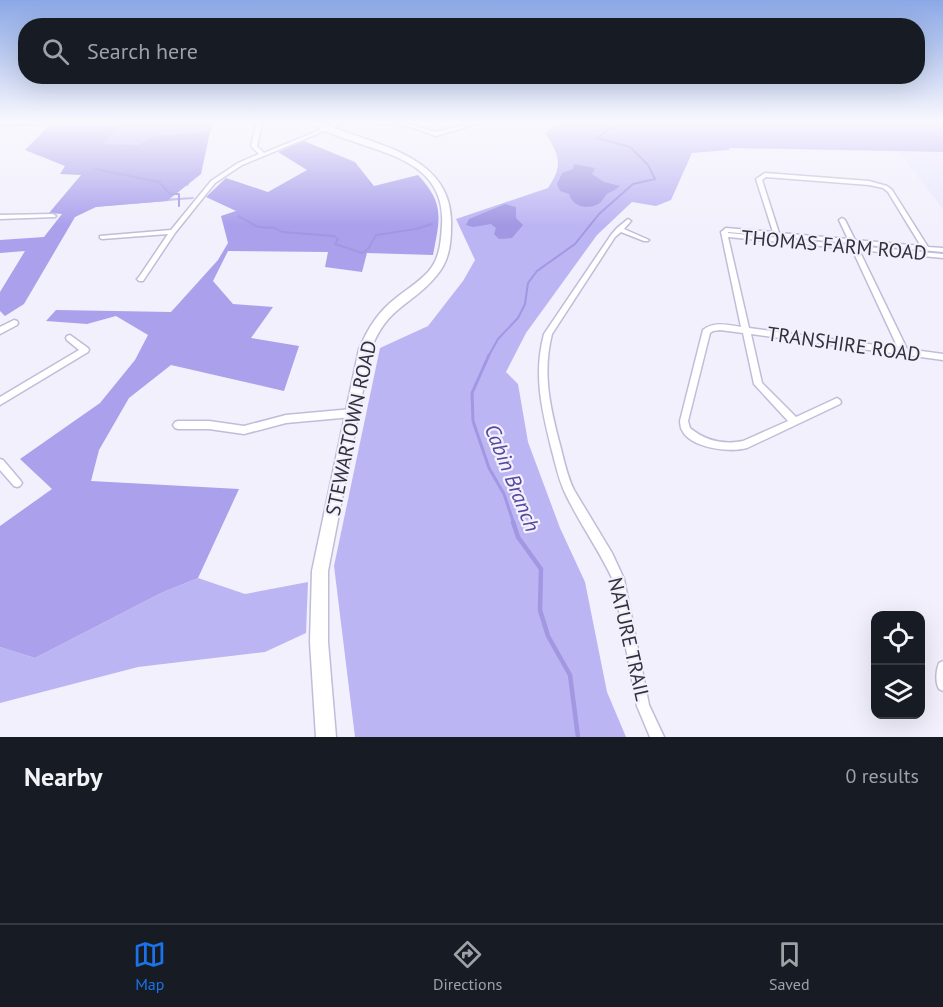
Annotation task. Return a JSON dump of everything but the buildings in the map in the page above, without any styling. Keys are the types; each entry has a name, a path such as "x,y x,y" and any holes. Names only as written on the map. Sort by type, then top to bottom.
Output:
{"street":[{"path":"141,279 173,232 213,182 235,166 257,156"},
{"name":"STEWARTOWN ROAD","path":"326,737 319,642 320,571 365,349 373,328 389,310 429,278 442,260 447,233 447,205 443,193 433,178 400,156"},
{"path":"776,233 759,179 761,176 794,177 885,187 890,191 926,248"},
{"path":"0,217 53,216"},
{"name":"NATURE TRAIL","path":"627,220 548,334 542,349 542,382 564,479 618,579 643,706 657,737"},
{"path":"842,220 904,352"},
{"path":"619,229 646,240"},
{"path":"102,237 173,232"},
{"path":"727,232 746,330"},
{"name":"THOMAS FARM ROAD","path":"727,232 943,250"},
{"name":"THOMAS FARM ROAD","path":"727,232 776,233 943,256"},
{"path":"0,331 14,323"},
{"name":"TRANSHIRE ROAD","path":"837,402 744,445 729,448 694,438 686,430 684,421 706,332 711,328 746,330 943,357"},
{"name":"TRANSHIRE ROAD","path":"746,330 758,384 794,422"},
{"path":"0,401 85,350 70,338"},
{"path":"178,424 209,425 244,430 286,419 352,413"},
{"path":"0,463 18,483"},
{"path":"943,667 943,686"}],"shaded area":[{"path":"41,156 205,156 201,174 167,201 96,207 75,217 24,304 5,316 0,311 0,292 25,251 0,253 0,240 44,237 62,214 49,213 81,175 60,174 65,166"},
{"path":"92,156 200,156 188,186 154,178 144,200 194,197 193,199 79,208 101,168"},
{"path":"285,156 341,156 355,162 374,186 418,175 433,195 438,212 433,255 367,253 362,272 325,267 328,252 228,251 213,281 233,304 273,307 251,338 299,346 284,391 171,365 129,398 99,450 91,481 239,489 198,578 161,593 35,658 0,647 0,526 52,489 20,459 100,403 135,360 148,335 116,316 87,324 46,321 56,310 171,312 218,260 228,243 221,216 236,211 206,197 226,178 268,192 307,170"},
{"path":"557,156 690,156 671,200 656,206 632,202 597,235 526,333 506,372 518,384 528,442 560,528 585,582 607,692 626,737 355,737 334,566 380,348 428,326 463,281 475,260 456,219 548,188 556,173"},
{"path":"902,156 943,156 943,209"},
{"path":"574,164 595,168 592,174 604,182 620,186 607,194 597,205 587,207 578,205 569,194 560,191 557,184 562,173 573,169"},
{"path":"505,204 516,207 516,218 523,225 512,238 499,239 494,234 496,228 491,224 473,227 466,225 469,219"},
{"path":"198,578 245,594 308,582 306,633 265,652 138,667 0,703 0,647 35,658 161,593"}],"waterway":[{"name":"Cabin Branch","path":"489,356 498,339 518,318 525,304 528,283 537,271 575,244 599,214 633,184 655,179 648,165 639,156"},
{"path":"95,169 159,182 170,194 179,194 179,206"},
{"path":"238,216 258,227 275,228 282,232 334,236 338,239 335,244 362,253 368,249 376,235 416,229 432,224"},
{"name":"Cabin Branch","path":"489,356 472,393 473,421 489,468 504,494 514,524"},
{"name":"Cabin Branch","path":"513,522 518,537 541,569 540,610 548,636 570,675 578,737"}]}
